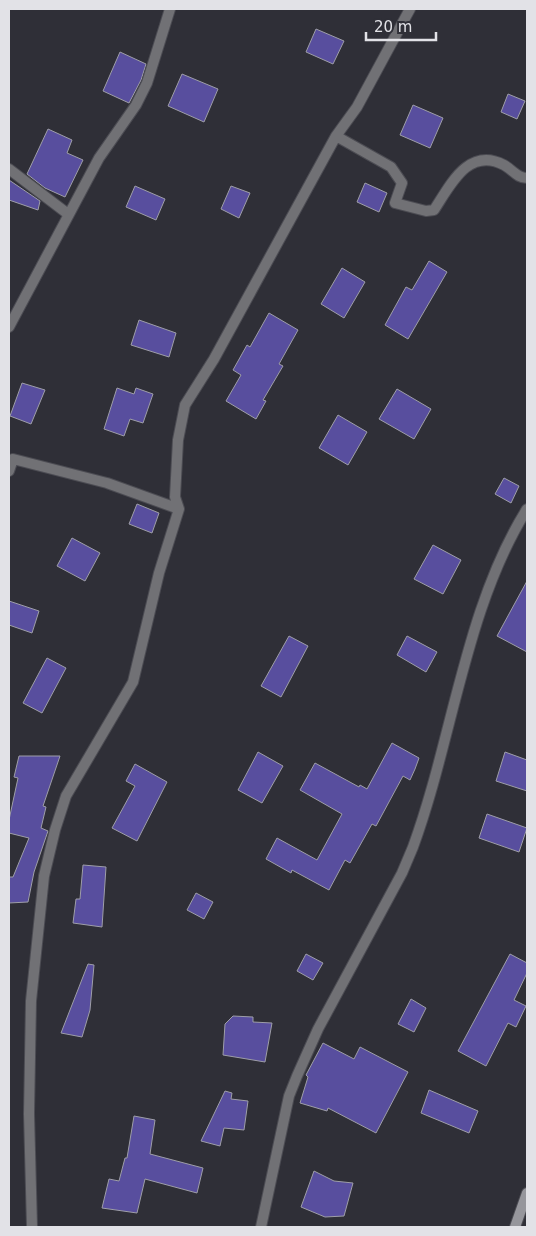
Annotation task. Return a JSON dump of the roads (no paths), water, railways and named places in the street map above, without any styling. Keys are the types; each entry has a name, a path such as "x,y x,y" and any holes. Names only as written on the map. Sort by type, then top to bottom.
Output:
{"main road":[{"path":"515,1227 527,1193"}],"street":[{"path":"9,327 99,158 136,105 147,83 170,9"},
{"path":"32,1227 33,1192 29,1114 31,1001 44,876 66,796 134,682 159,573 179,510 175,497 178,440 185,405 214,359 336,136 357,107 410,9"},
{"path":"336,136 391,167 402,183 395,203 426,211 434,210 462,170 472,162 484,160 503,165 520,178 527,178"},
{"path":"9,169 68,214"},
{"path":"9,471 11,457 107,483 179,510"},
{"path":"260,1227 289,1096 318,1029 402,873 413,847 481,613 505,546 527,509"}]}
